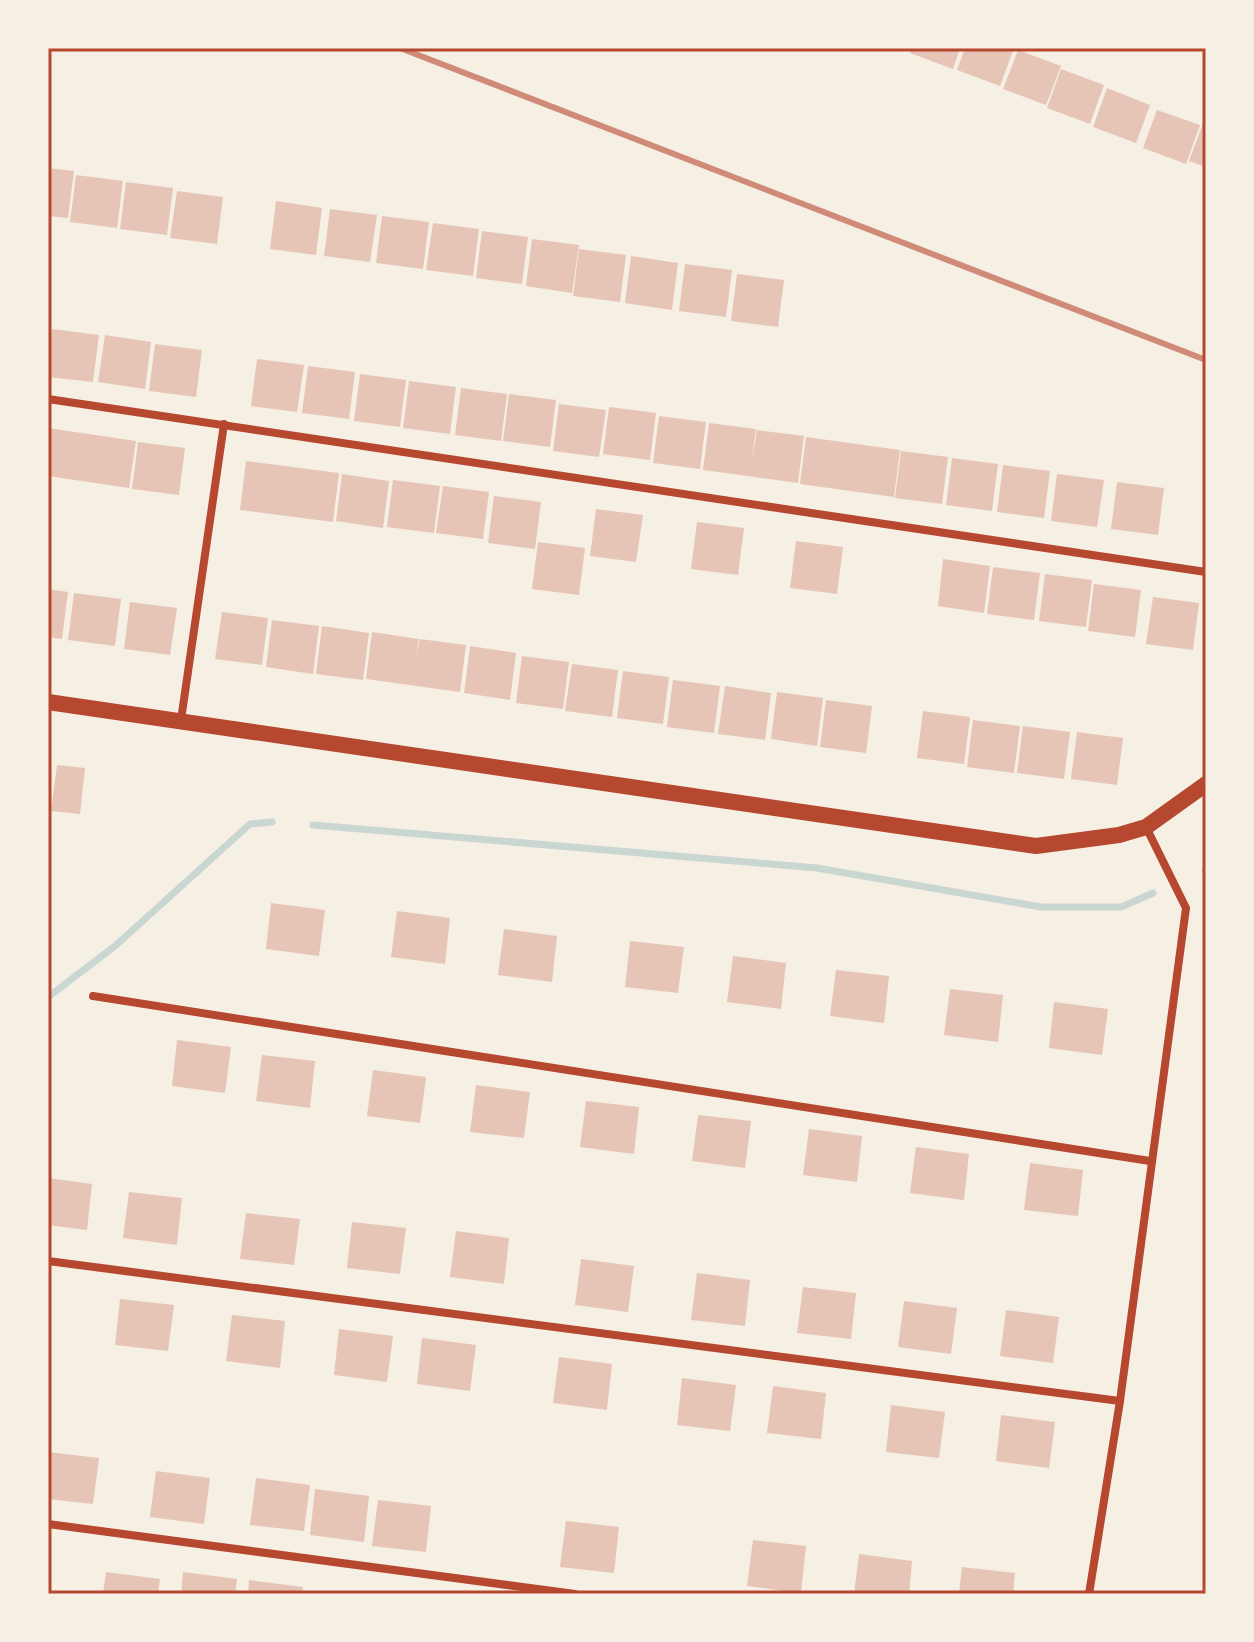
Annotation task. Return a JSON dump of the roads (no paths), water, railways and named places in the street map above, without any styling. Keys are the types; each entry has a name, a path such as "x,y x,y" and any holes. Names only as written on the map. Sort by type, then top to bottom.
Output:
{"main road":[{"path":"48,702 1036,846 1119,835 1146,827 1206,784"}],"street":[{"path":"48,399 1206,572"},
{"path":"181,720 224,424"},
{"path":"1089,1594 1120,1401 1186,908 1146,827"},
{"path":"93,996 1150,1161"},
{"path":"48,1261 1120,1401"},
{"path":"48,1524 575,1594"}],"waterway":[{"path":"48,997 115,946 250,824 272,822"},
{"path":"313,825 817,868 1041,907 1121,907 1153,893"}],"railway":[{"path":"400,48 1206,360"}]}
